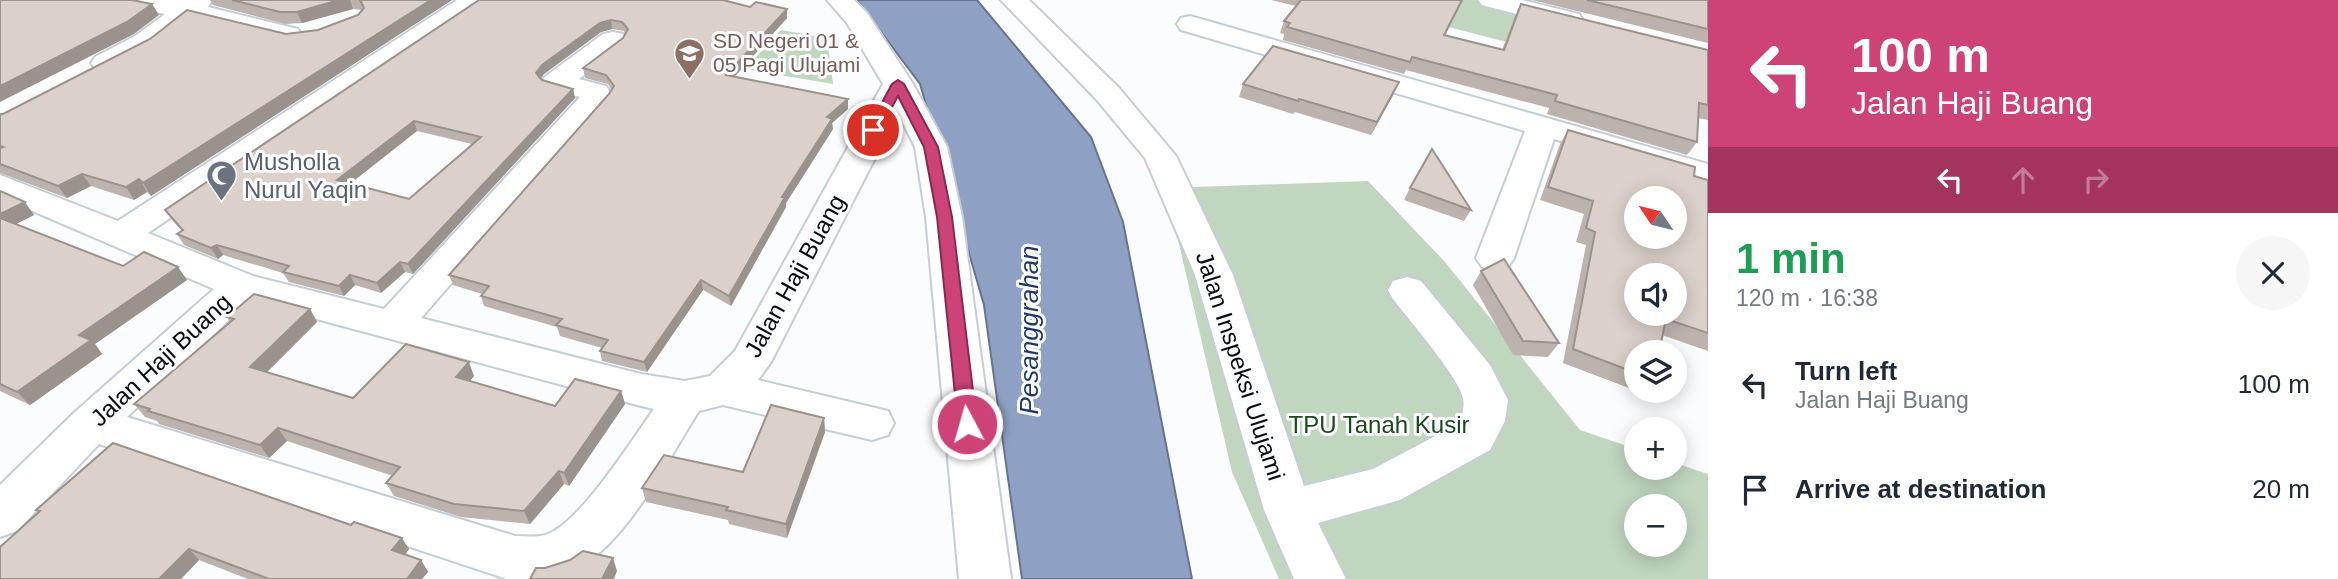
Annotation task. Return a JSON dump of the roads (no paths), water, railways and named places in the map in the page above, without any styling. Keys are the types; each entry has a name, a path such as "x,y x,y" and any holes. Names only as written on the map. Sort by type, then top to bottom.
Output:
{"street":[{"path":"130,0 193,5 291,36 312,33"},
{"path":"121,235 474,0"},
{"path":"840,0 858,19 898,84 931,147 944,217 985,579"},
{"name":"Jalan Inspeksi Ulujami","path":"1014,0 1108,94 1160,156 1214,275 1288,510 1320,579"},
{"path":"1491,0 1601,27"},
{"path":"85,74 145,42 193,5"},
{"path":"1189,24 1708,174"},
{"path":"392,325 598,96 595,92 556,82 613,40"},
{"path":"348,46 384,60"},
{"name":"Jalan Haji Buang","path":"704,393 750,362 898,84"},
{"path":"1495,258 1542,127"},
{"path":"6,193 121,235 242,286"},
{"name":"Jalan Haji Buang","path":"0,516 91,424 242,286 641,390 704,393 872,423"},
{"path":"1288,510 1383,486 1474,437 1483,421 1486,400 1475,376 1407,290"},
{"path":"91,424 515,559 537,559 561,554 586,535 704,393"}],"water":[{"name":"Pesanggrahan","path":"857,0 977,0 1091,137 1123,222 1192,579 1022,579 984,305 920,84"}],"place":[{"name":"SD Negeri 01 & 05 Pagi Ulujami","path":"690,80"},
{"name":"Musholla Nurul Yaqin","path":"221,203"}],"park label":[{"name":"TPU Tanah Kusir","path":"1379,425"}]}
